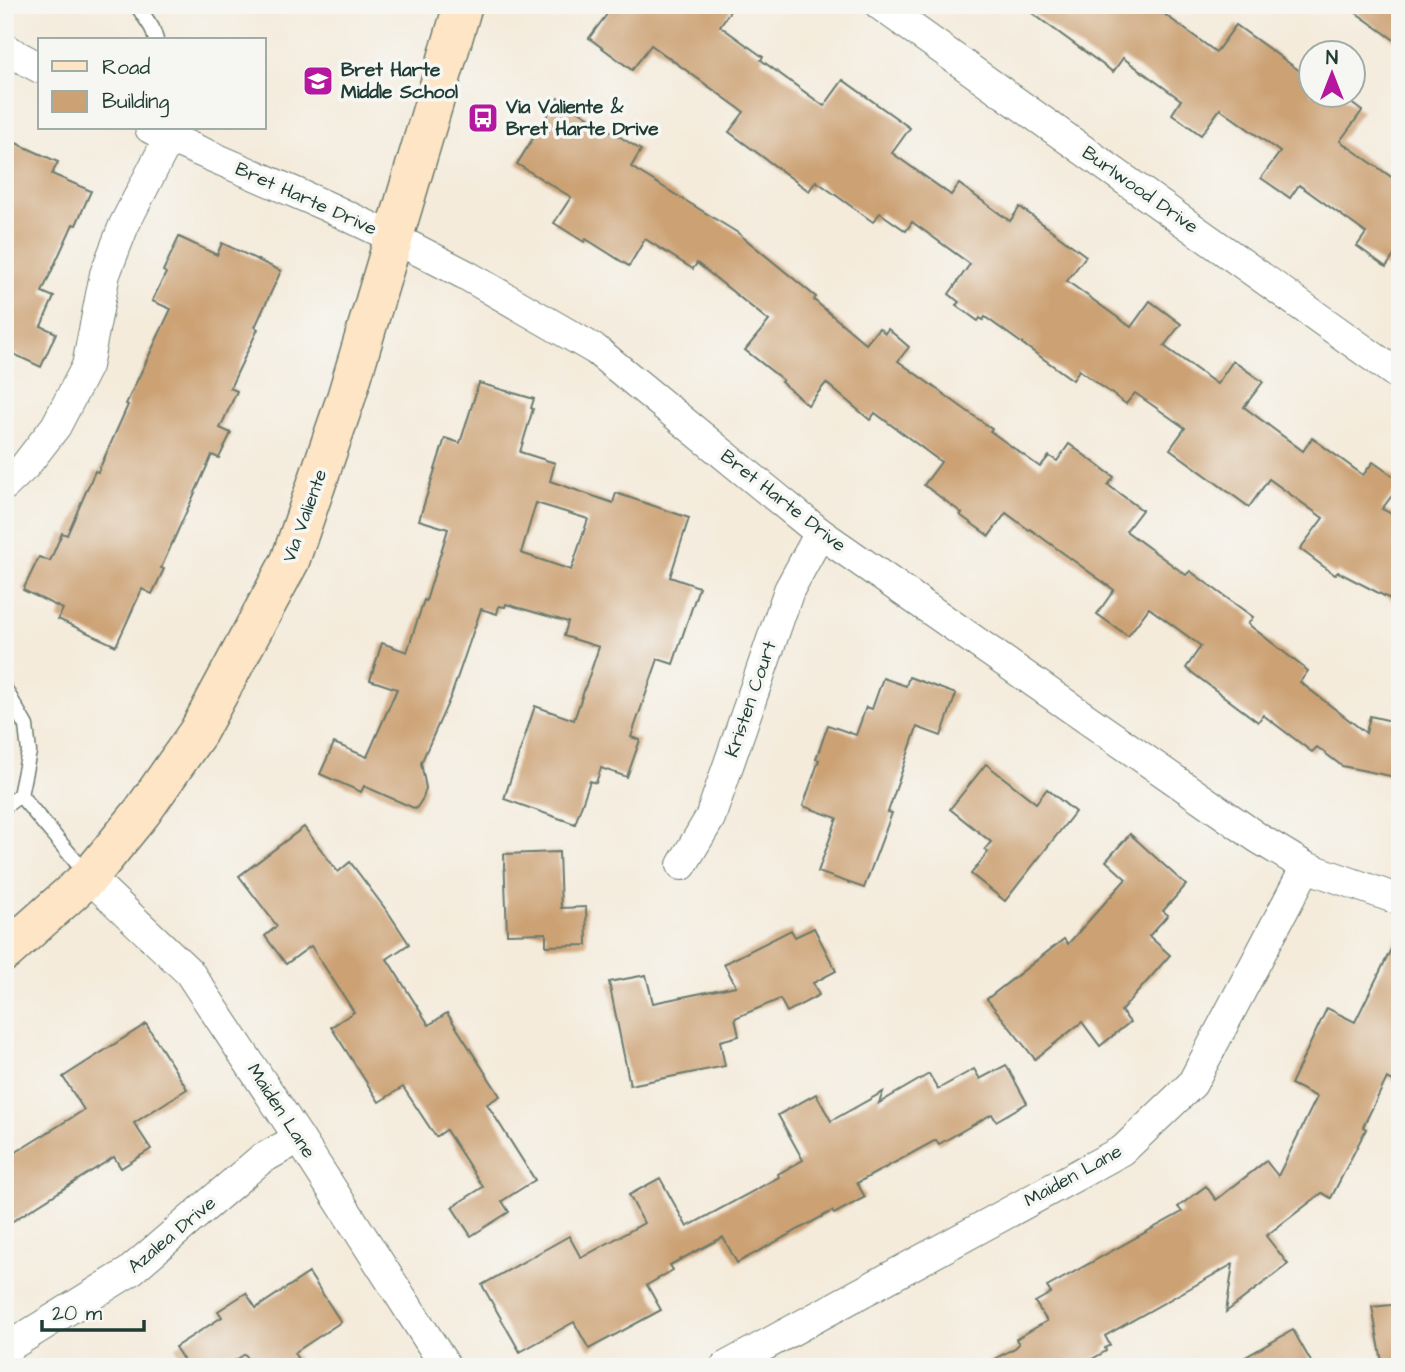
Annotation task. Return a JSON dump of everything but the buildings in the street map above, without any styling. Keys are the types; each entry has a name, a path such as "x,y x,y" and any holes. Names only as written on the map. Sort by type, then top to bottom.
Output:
{"street":[{"name":"Via Valiente","path":"5,952 89,877 142,812 198,733 290,561 346,398 463,5"},
{"name":"Burlwood Drive","path":"880,5 1400,376"},
{"path":"5,49 38,67"},
{"name":"Bret Harte Drive","path":"162,131 394,238 466,275 596,350 820,533 1258,838 1306,867 1400,900"},
{"path":"5,485 25,466 56,426 87,366 105,274 162,131"},
{"name":"Kristen Court","path":"682,865 710,818 789,590 820,533"},
{"name":"Maiden Lane","path":"725,1367 1123,1150 1192,1084 1306,867"},
{"name":"Maiden Lane","path":"89,877 189,972 446,1367"},
{"name":"Azalea Drive","path":"5,1349 129,1272 260,1160 299,1138"}],"lane":[{"path":"137,5 155,38"},
{"path":"5,690 26,726 29,752 20,795 5,806"},
{"path":"20,795 89,877"}],"place":[{"name":"Bret Harte Middle School","path":"318,81"},
{"name":"Via Valiente & Bret Harte Drive","path":"483,118"}]}
